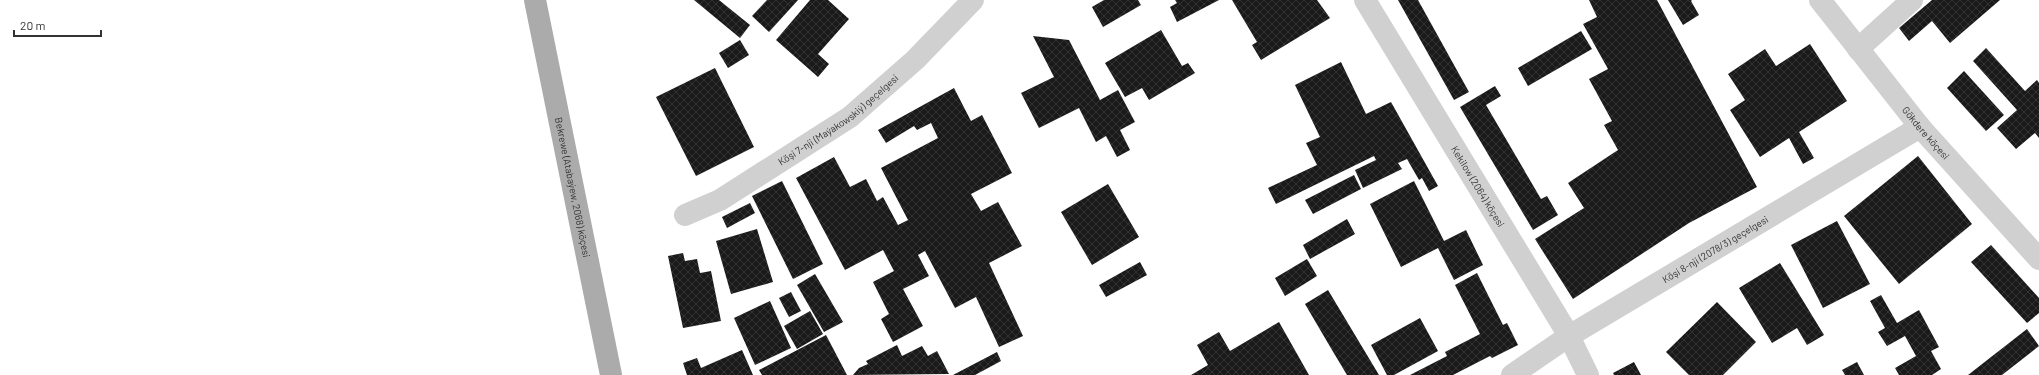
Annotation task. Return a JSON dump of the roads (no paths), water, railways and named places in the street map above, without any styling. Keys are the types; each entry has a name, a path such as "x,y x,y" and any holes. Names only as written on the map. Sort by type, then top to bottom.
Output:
{"main road":[{"name":"Bekrewe (Atabaýew, 2068) köçesi","path":"535,0 611,375"}],"street":[{"name":"Köşi 7-nji (Maýakowskiý) geçelgesi","path":"685,215 720,200 850,117 916,60 972,0"},
{"name":"Kekilow (2064) köçesi","path":"1365,0 1569,336 1588,375"},
{"name":"Gökdere köçesi","path":"1820,0 1920,127 2039,259"},
{"path":"1858,49 1912,0"},
{"name":"Köşi 8-nji (2078/3) geçelgesi","path":"1512,375 1569,336 1920,127"}]}
